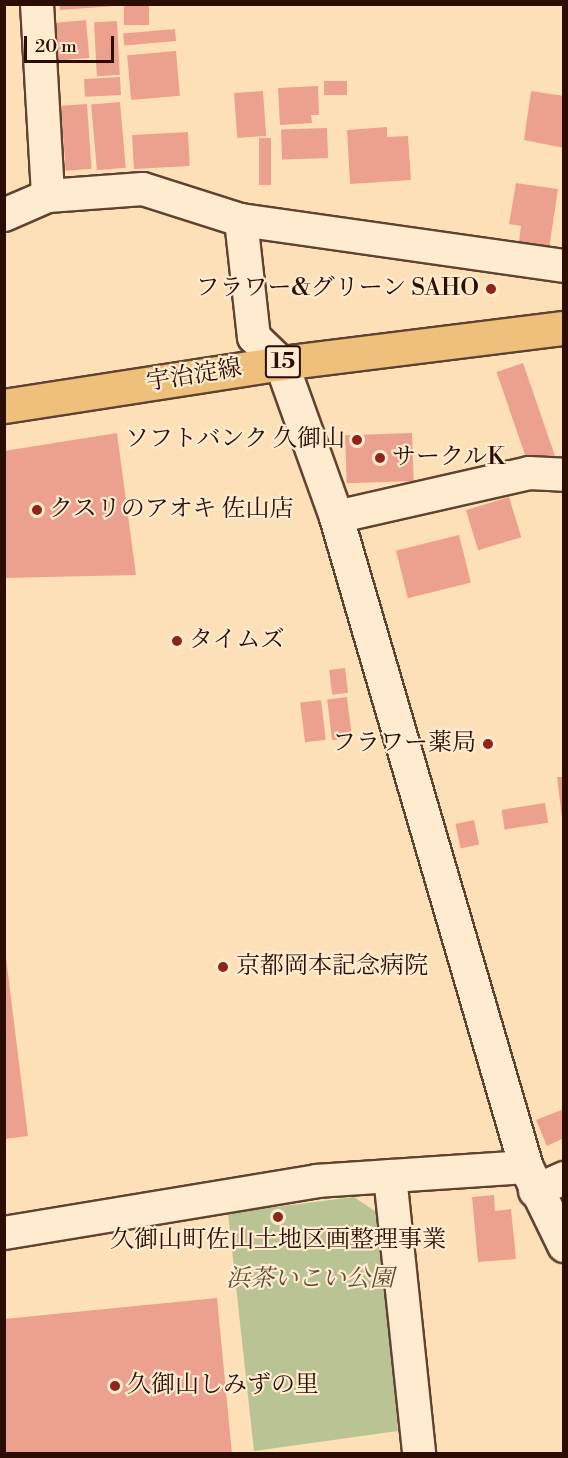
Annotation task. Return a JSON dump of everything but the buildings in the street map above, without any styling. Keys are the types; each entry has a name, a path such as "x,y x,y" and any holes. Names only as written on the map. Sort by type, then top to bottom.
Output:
{"main road":[{"name":"宇治淀線","path":"4,406 280,363 564,328"}],"street":[{"path":"37,4 48,196"},
{"path":"10,211 48,196 143,189 241,220 564,266"},
{"path":"241,220 254,337 280,363 336,518 564,1245"},
{"path":"336,518 529,473 564,475"},
{"path":"4,1233 317,1181 390,1176 542,1178"},
{"path":"390,1176 419,1454"}],"green space":[{"name":"浜茶いこい公園","path":"354,1197 379,1214 398,1431 254,1451 228,1213"}],"place":[{"name":"フラワー&グリーン SAHO","path":"491,289"},
{"name":"ソフトバンク 久御山","path":"357,440"},
{"name":"サークルK","path":"380,458"},
{"name":"クスリのアオキ 佐山店","path":"37,510"},
{"name":"タイムズ","path":"177,641"},
{"name":"フラワー薬局","path":"488,744"},
{"name":"京都岡本記念病院","path":"223,967"},
{"name":"久御山町佐山土地区画整理事業","path":"278,1217"},
{"name":"久御山しみずの里","path":"115,1386"}]}
